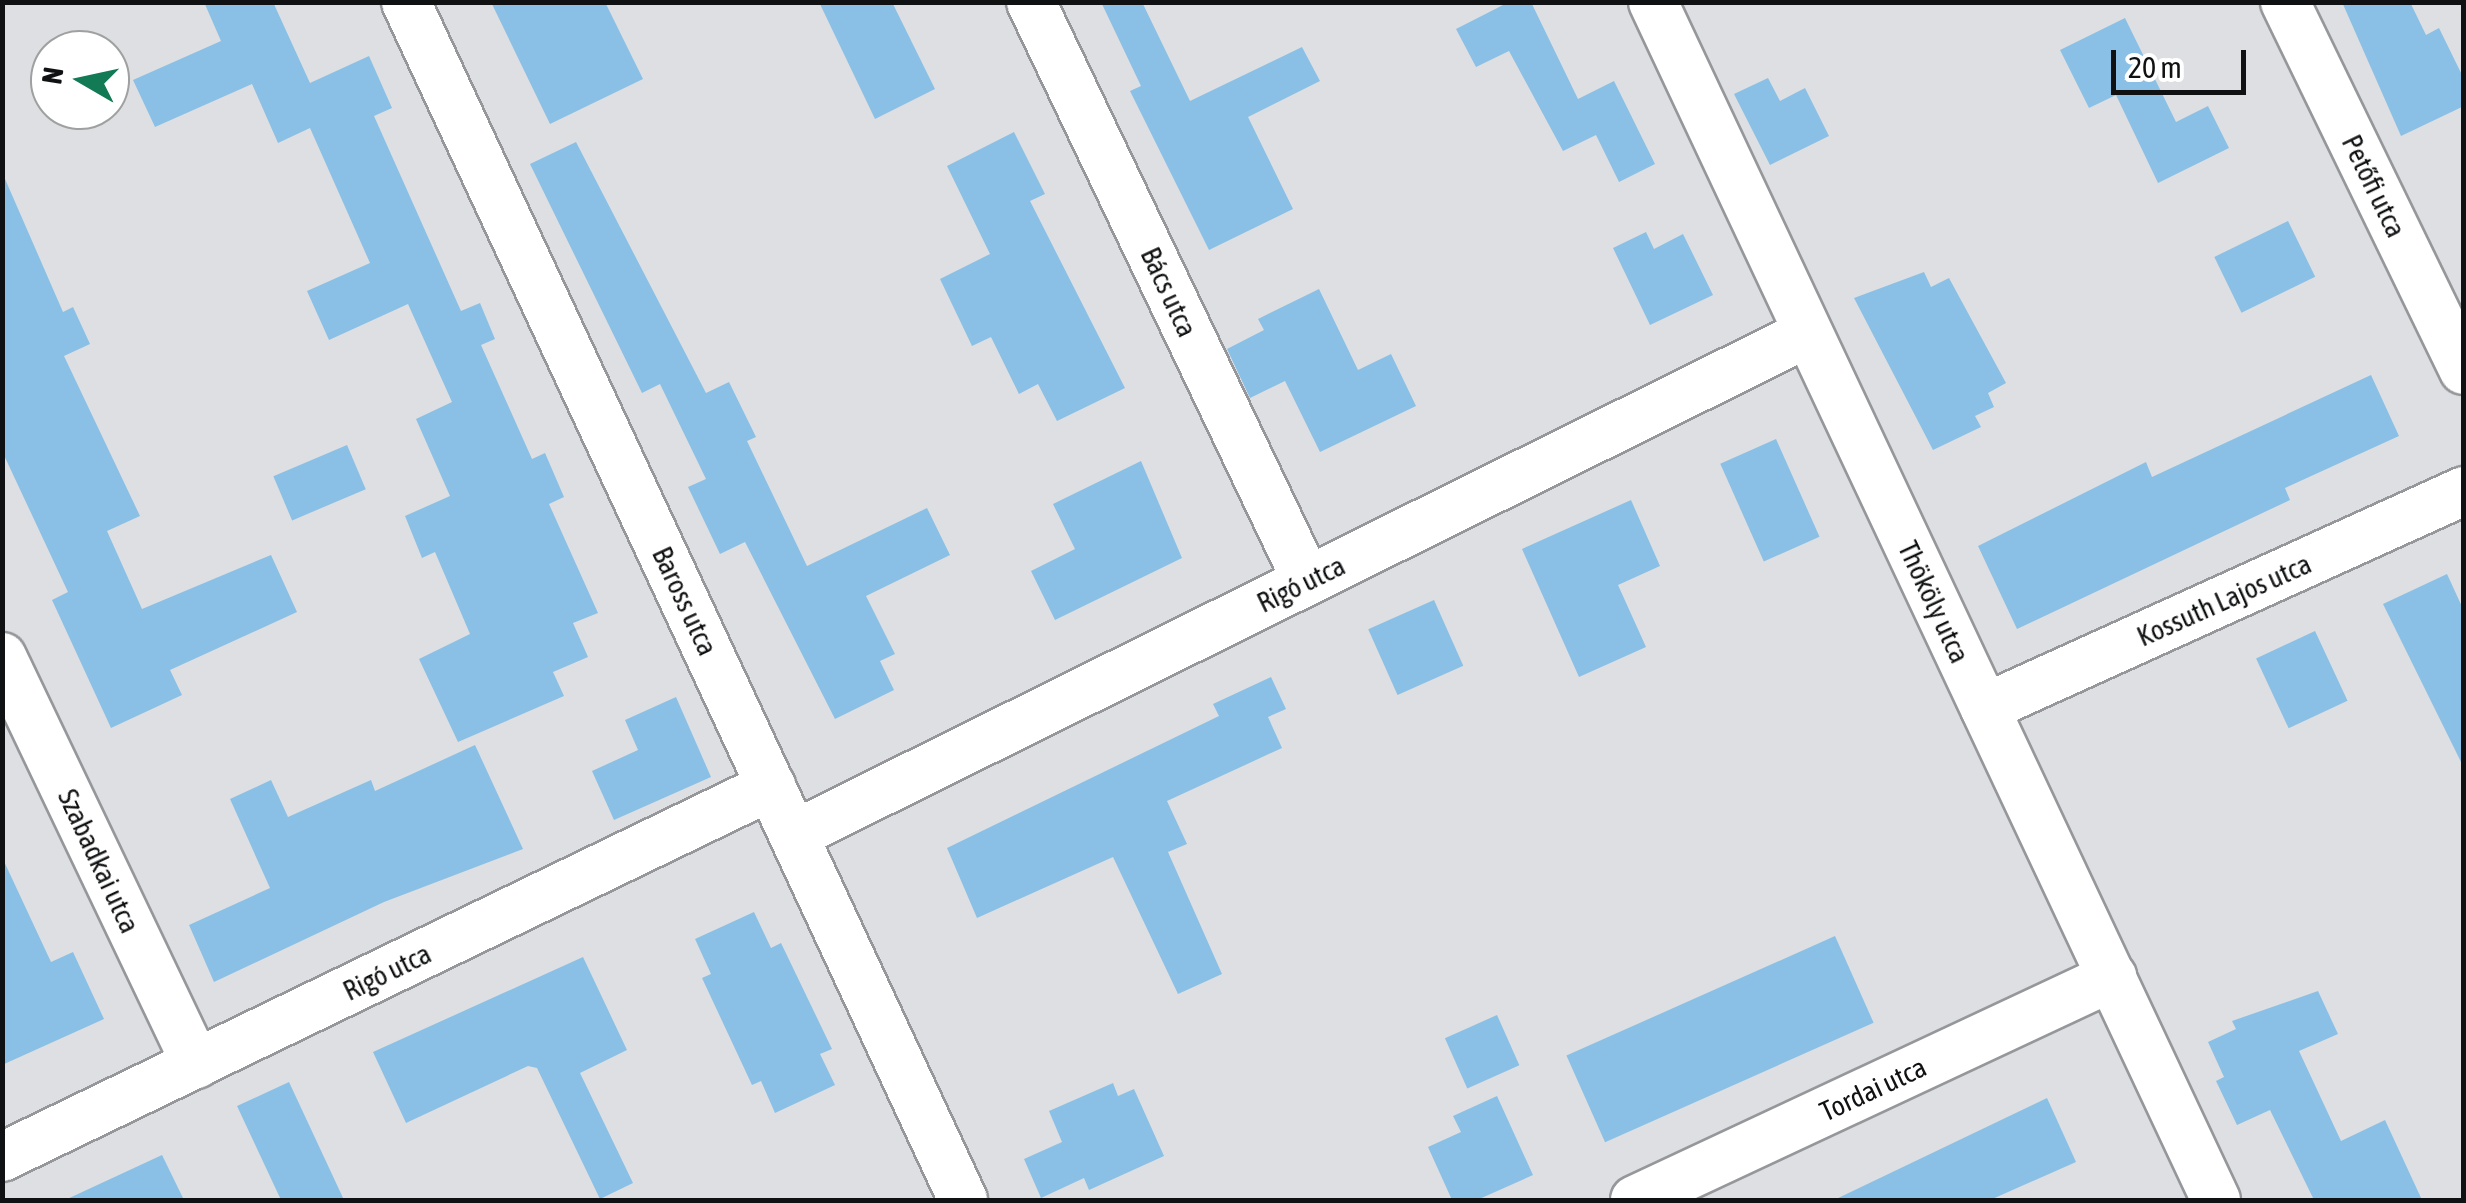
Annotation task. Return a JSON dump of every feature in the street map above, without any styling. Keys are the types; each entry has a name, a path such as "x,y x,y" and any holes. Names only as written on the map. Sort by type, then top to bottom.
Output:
{"street":[{"name":"Baross utca","path":"406,2 963,1200"},
{"name":"Bács utca","path":"1031,2 1307,582"},
{"name":"Thököly utca","path":"1652,2 2216,1200"},
{"name":"Petőfi utca","path":"2285,2 2464,370"},
{"name":"Rigó utca","path":"794,836 1808,333"},
{"name":"Kossuth Lajos utca","path":"1985,708 2464,492"},
{"name":"Szabadkai utca","path":"2,657 196,1064"},
{"name":"Rigó utca","path":"2,1157 771,786"},
{"name":"Tordai utca","path":"1635,1200 2112,977"}],"building":[{"path":"204,2 273,2 310,83 369,56 392,108 374,116 461,311 480,303 495,339 481,345 532,459 545,453 564,497 549,504 598,613 573,623 588,657 553,672 564,696 458,742 419,659 470,634 435,552 422,558 405,516 450,496 416,419 452,402 408,304 329,340 307,291 370,263 310,128 278,143 252,84 155,127 133,80 221,41"},
{"path":"491,2 605,2 643,79 550,124"},
{"path":"819,2 892,2 935,89 875,119"},
{"path":"1101,2 1142,2 1190,101 1302,47 1320,81 1248,117 1293,209 1209,250 1130,91 1141,86"},
{"path":"1509,2 1531,2 1578,99 1614,81 1655,164 1619,182 1596,135 1563,151 1509,51 1476,67 1456,29"},
{"path":"2342,2 2410,2 2426,35 2439,28 2464,79 2464,106 2401,136"},
{"path":"2125,18 2176,122 2208,106 2229,148 2158,183 2116,95 2089,108 2060,50"},
{"path":"1768,78 1780,101 1805,88 1829,136 1770,165 1734,94"},
{"path":"1014,132 1045,194 1030,201 1125,388 1057,421 1038,384 1019,394 991,337 972,346 940,279 990,254 947,166"},
{"path":"576,142 706,393 729,382 756,437 747,441 807,566 927,508 950,555 866,596 895,654 880,661 894,690 835,719 745,542 720,554 688,487 706,479 660,384 642,393 530,164"},
{"path":"2,172 63,312 73,307 90,344 64,356 140,516 107,531 142,609 271,555 297,612 170,670 182,695 111,728 52,600 68,592 2,451"},
{"path":"2288,221 2315,277 2241,313 2214,257"},
{"path":"1646,232 1654,249 1683,234 1713,295 1650,325 1613,248"},
{"path":"1924,272 1931,287 1949,278 2006,383 1988,393 1994,407 1975,416 1981,427 1933,450 1854,298"},
{"path":"1319,289 1358,370 1391,354 1416,406 1320,452 1285,381 1250,398 1227,349 1264,330 1258,319"},
{"path":"2371,375 2399,436 2285,488 2290,500 2017,629 1978,546 2146,462 2152,477"},
{"path":"1776,439 1820,537 1764,562 1720,464"},
{"path":"347,445 366,489 292,520 273,476"},
{"path":"1141,461 1182,558 1055,620 1031,571 1075,549 1053,504"},
{"path":"1631,500 1660,566 1618,585 1646,647 1579,677 1522,549"},
{"path":"2447,574 2464,611 2464,768 2383,604"},
{"path":"1434,600 1463,666 1398,695 1368,629"},
{"path":"2315,631 2348,701 2289,728 2256,658"},
{"path":"1271,677 1286,709 1268,717 1282,748 1167,801 1187,844 1168,852 1222,974 1178,994 1113,857 977,918 947,848 1219,716 1213,704"},
{"path":"676,697 711,777 614,820 592,771 638,750 625,720"},
{"path":"475,745 523,849 384,902 214,982 189,925 270,888 230,799 271,780 288,817 371,780 375,791"},
{"path":"2,857 51,962 73,952 104,1019 2,1065"},
{"path":"754,912 771,948 781,943 832,1049 820,1054 835,1085 775,1113 761,1081 752,1085 702,978 711,974 695,939"},
{"path":"1835,936 1874,1023 1605,1142 1566,1056"},
{"path":"583,957 627,1050 580,1073 633,1183 600,1199 537,1068 528,1066 406,1123 373,1052"},
{"path":"2318,991 2338,1034 2299,1051 2341,1141 2385,1120 2422,1200 2314,1200 2270,1110 2237,1125 2216,1081 2224,1077 2208,1042 2236,1029 2232,1021"},
{"path":"1497,1015 1519,1065 1467,1088 1445,1038"},
{"path":"289,1082 344,1200 281,1200 237,1106"},
{"path":"1113,1083 1118,1096 1134,1089 1164,1156 1089,1190 1084,1178 1041,1198 1024,1159 1062,1142 1049,1111"},
{"path":"1497,1096 1533,1175 1477,1200 1452,1200 1428,1147 1461,1132 1453,1116"},
{"path":"2047,1098 2076,1162 1990,1200 1834,1200"},
{"path":"162,1155 184,1200 65,1200"}]}
